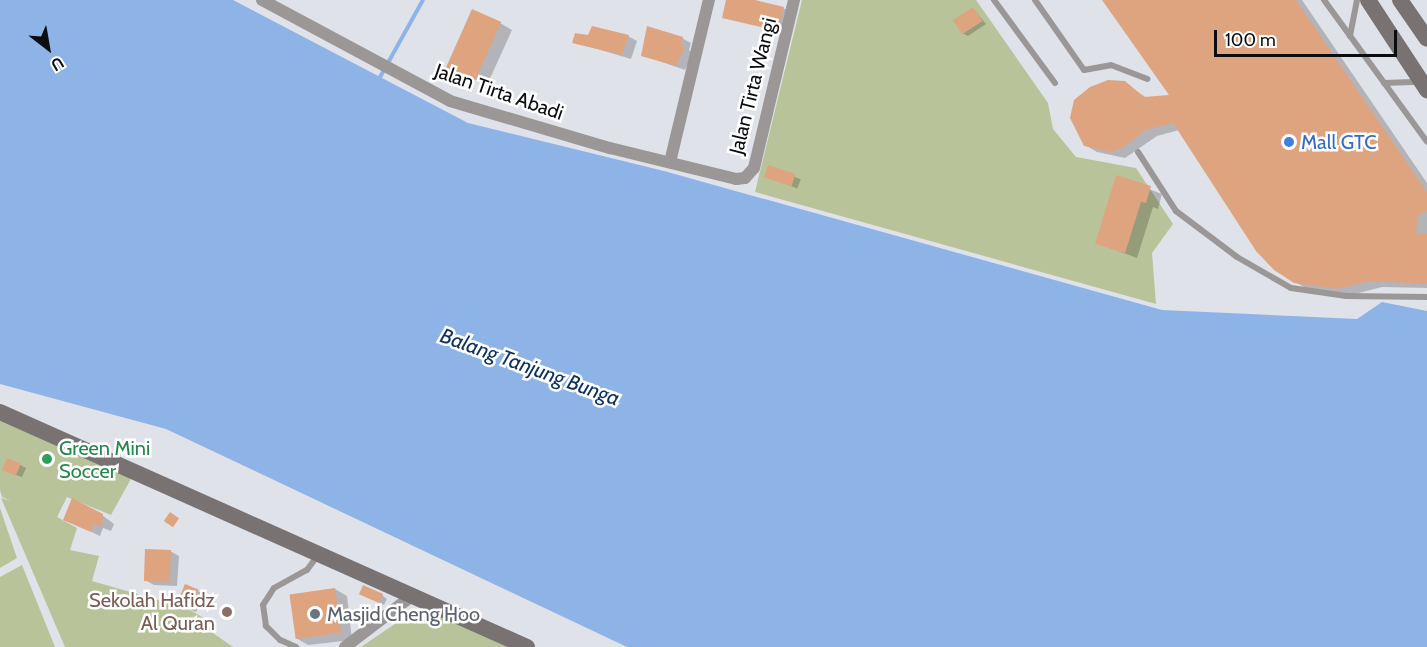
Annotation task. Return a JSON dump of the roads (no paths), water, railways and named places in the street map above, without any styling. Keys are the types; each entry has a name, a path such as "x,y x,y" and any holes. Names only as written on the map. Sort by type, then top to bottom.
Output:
{"street":[{"name":"Jalan Tirta Abadi","path":"262,0 392,72 450,100 485,112 670,162 745,178"},
{"path":"670,162 709,0"},
{"name":"Jalan Tirta Wangi","path":"745,178 754,168 794,0"},
{"path":"1368,0 1425,86"},
{"path":"1400,0 1427,39"},
{"path":"0,412 527,647"},
{"path":"345,647 412,596"}],"lane":[{"path":"994,0 1055,83"},
{"path":"1035,0 1084,70 1112,65 1147,79"},
{"path":"1324,0 1427,142"},
{"path":"1350,36 1357,0"},
{"path":"1384,83 1425,86"},
{"path":"1138,152 1176,211 1237,257 1291,288 1346,296 1417,294 1427,297"},
{"path":"296,647 280,640 266,626 263,605 274,588 307,570 320,554"}],"water":[{"name":"Balang Tanjung Bunga","path":"0,0 233,0 468,123 664,171 1162,310 1357,319 1382,302 1427,311 1427,647 627,647 166,429 0,384"}],"waterway":[{"path":"379,79 423,0"}],"place":[{"name":"Mall GTC","path":"1289,142"},
{"name":"Green Mini Soccer","path":"47,459"},
{"name":"Sekolah Hafidz Al Quran","path":"227,612"},
{"name":"Masjid Cheng Hoo","path":"315,614"}]}
